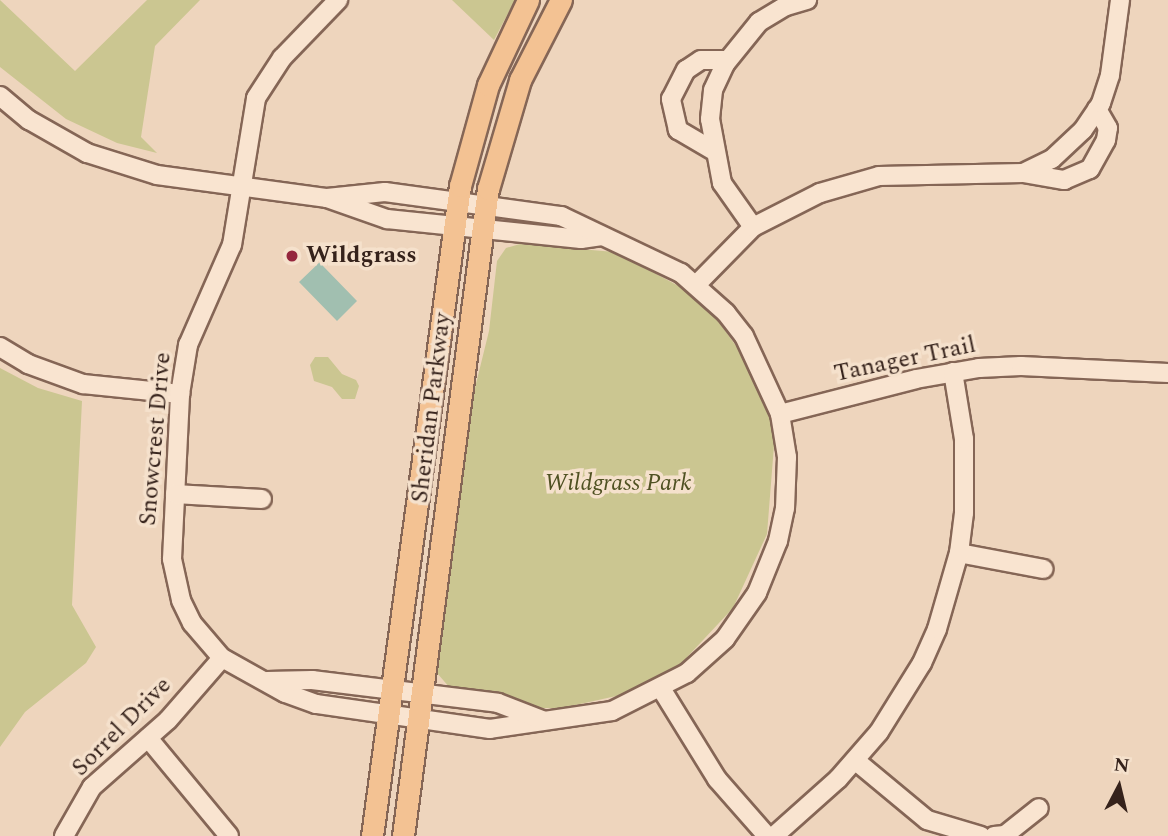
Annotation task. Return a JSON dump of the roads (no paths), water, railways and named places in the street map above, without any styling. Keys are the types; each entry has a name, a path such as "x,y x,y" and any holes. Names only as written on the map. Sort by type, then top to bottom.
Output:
{"main road":[{"name":"Sheridan Parkway","path":"373,836 457,202 488,85 528,0"},
{"name":"Sheridan Parkway","path":"403,836 485,206 511,104 561,0"}],"street":[{"name":"Snowcrest Drive","path":"327,198 385,192 561,216 666,264 696,285 744,336 779,414 787,482 778,541 768,570 725,639 662,690 612,711 490,729 316,704 257,680 222,658 192,623 181,600 172,559 180,394 188,345 232,245 250,120 268,76 338,0"},
{"path":"753,227 722,183 710,119 713,90 727,60 758,22 786,6 807,0"},
{"path":"1023,173 1052,159 1083,131 1097,109 1110,75 1120,0"},
{"path":"714,151 678,130 671,99 686,70 701,60 727,60"},
{"path":"0,96 57,138 119,165 327,198 387,219 581,239 602,236"},
{"path":"696,285 753,227 820,193 879,176 1023,173 1064,180 1090,169 1101,155 1108,128 1097,109"},
{"path":"0,348 28,364 83,384 180,394"},
{"name":"Tanager Trail","path":"779,414 953,372 1021,366 1168,373"},
{"path":"774,836 856,761 900,701 922,663 949,594 959,553 966,476 953,372"},
{"path":"175,494 262,499"},
{"path":"959,553 1044,569"},
{"name":"Sorrel Drive","path":"64,836 92,787 148,738 222,658"},
{"path":"257,680 312,680 498,704 542,720"},
{"path":"662,690 711,771 767,836"},
{"path":"148,738 229,836"},
{"path":"856,761 927,820 981,836"},
{"path":"994,836 1005,835 1039,808"}],"place":[{"name":"Wildgrass","path":"292,256"}],"park label":[{"name":"Wildgrass Park","path":"618,484"}]}
